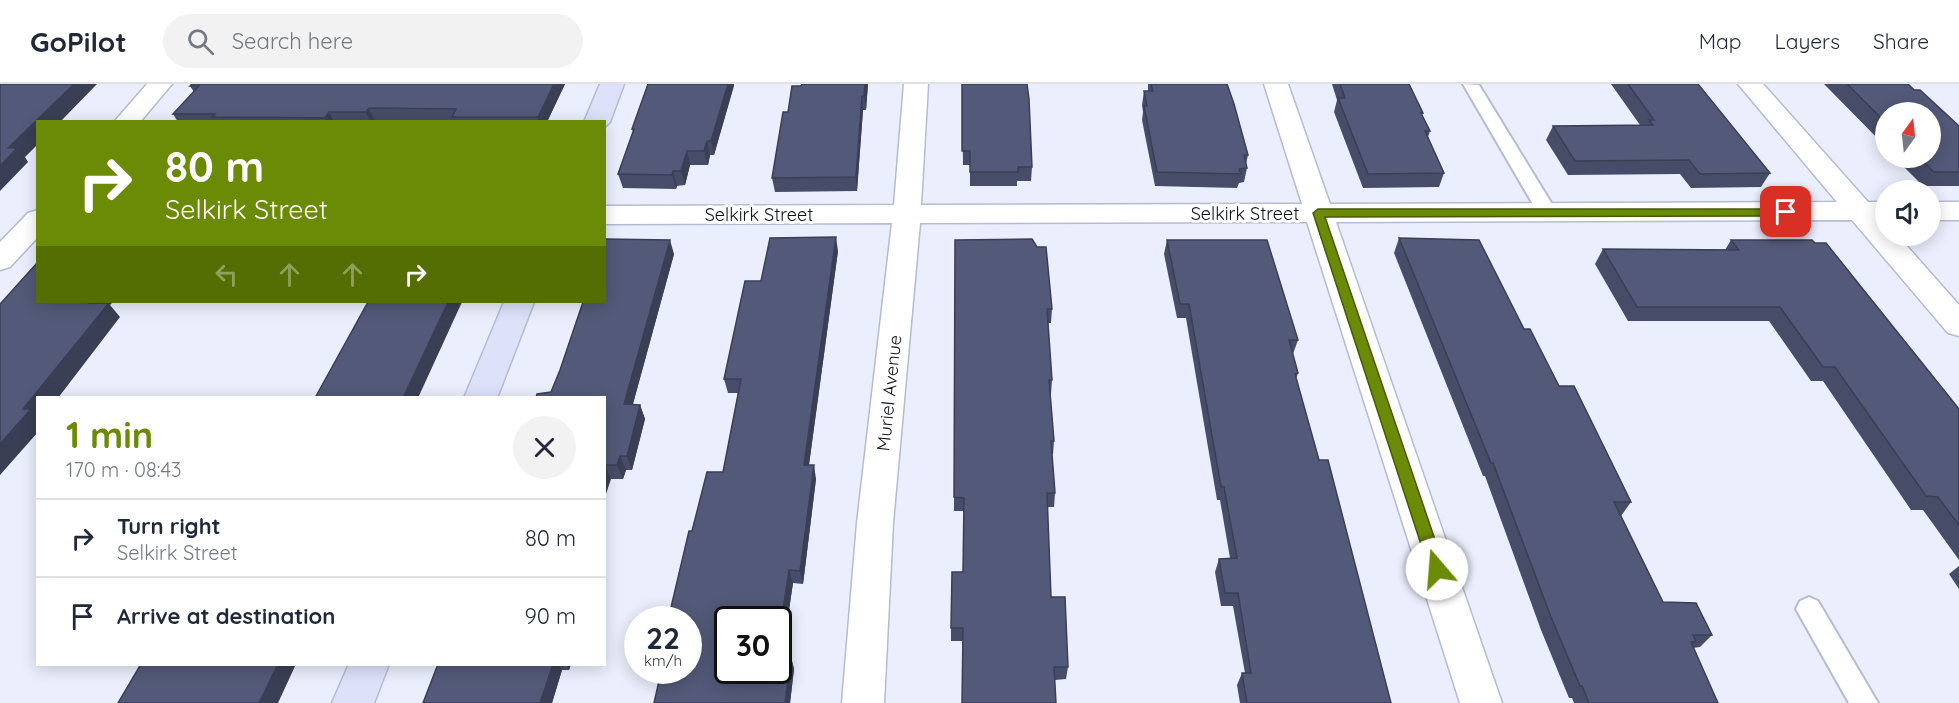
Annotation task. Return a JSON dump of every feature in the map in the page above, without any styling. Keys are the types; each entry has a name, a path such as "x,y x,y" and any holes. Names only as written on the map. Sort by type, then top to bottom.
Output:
{"main road":[{"path":"598,120 612,84"},
{"path":"481,396 519,303"},
{"path":"353,703 368,666"}],"street":[{"path":"128,120 160,84"},
{"name":"Muriel Avenue","path":"863,703 875,522 907,213 916,84"},
{"path":"1276,84 1481,703"},
{"path":"1750,84 1873,212 1959,325"},
{"path":"1941,211 1959,211"},
{"name":"Selkirk Street","path":"606,215 1873,212"},
{"path":"0,260 36,221"}],"lane":[{"path":"1471,85 1548,214"},
{"path":"1809,609 1864,703"}],"building":[{"path":"0,84 74,84 8,148 17,148 0,166"},
{"path":"192,84 554,84 538,117 452,117 456,109 369,108 366,112 329,112 325,118 212,117 215,114 173,114 199,86 190,86"},
{"path":"648,84 728,84 711,141 707,141 704,151 687,151 681,171 673,171 672,175 618,174 634,129 632,129"},
{"path":"865,84 864,96 862,96 856,177 772,178 783,112 788,112 792,86"},
{"path":"962,84 1027,84 1032,167 1018,167 1018,172 970,172 970,151 962,151"},
{"path":"1151,84 1227,84 1248,155 1244,155 1247,168 1239,169 1241,174 1157,172 1144,106 1147,106 1144,91 1153,91"},
{"path":"1340,84 1409,84 1423,113 1421,113 1430,131 1425,131 1444,173 1368,174 1338,98 1345,98"},
{"path":"1628,84 1698,84 1770,173 1700,174 1689,160 1575,161 1553,126 1653,125 1649,120 1654,120"},
{"path":"1847,84 1908,84 1914,90 1920,90 1933,102 1875,102 1875,112"},
{"path":"1941,109 1959,126 1959,172 1934,172 1930,168 1941,168"},
{"path":"836,237 804,465 814,465 800,571 789,570 784,606 714,606 714,684 787,684 785,703 654,703 658,684 702,684 702,606 671,606 689,531 692,531 707,472 723,472 741,379 724,379 745,281 761,281 770,238"},
{"path":"1399,238 1479,240 1524,329 1530,329 1559,386 1574,386 1631,502 1614,502 1663,602 1696,603 1712,635 1693,635 1696,642 1691,642 1718,703 1589,703 1551,617 1493,463 1491,463"},
{"path":"606,239 670,240 624,404 640,405 627,456 620,456 617,465 606,465 606,396 536,396 551,392 583,303 606,303"},
{"path":"1032,239 1037,247 1046,247 1052,309 1047,309 1052,380 1049,380 1055,493 1047,493 1051,597 1065,597 1068,667 1054,667 1056,703 962,703 963,628 951,628 952,572 963,572 964,498 954,497 955,240"},
{"path":"1167,240 1267,240 1298,340 1289,340 1298,373 1295,374 1319,460 1328,460 1391,703 1247,703 1242,673 1251,673 1238,593 1225,593 1219,559 1237,558 1224,487 1221,487 1189,304 1180,304"},
{"path":"1731,240 1812,240 1815,243 1826,243 1959,409 1959,525 1938,497 1926,496 1835,367 1823,367 1780,307 1637,307 1603,249 1739,250"},
{"path":"36,264 36,303 109,303 23,409 31,409 0,444 0,304"},
{"path":"367,303 448,303 404,396 316,396"},
{"path":"140,666 277,666 259,703 118,703"},
{"path":"437,666 552,666 540,703 423,703"}],"route":[{"path":"1437,569 1318,213 1786,212"}]}
